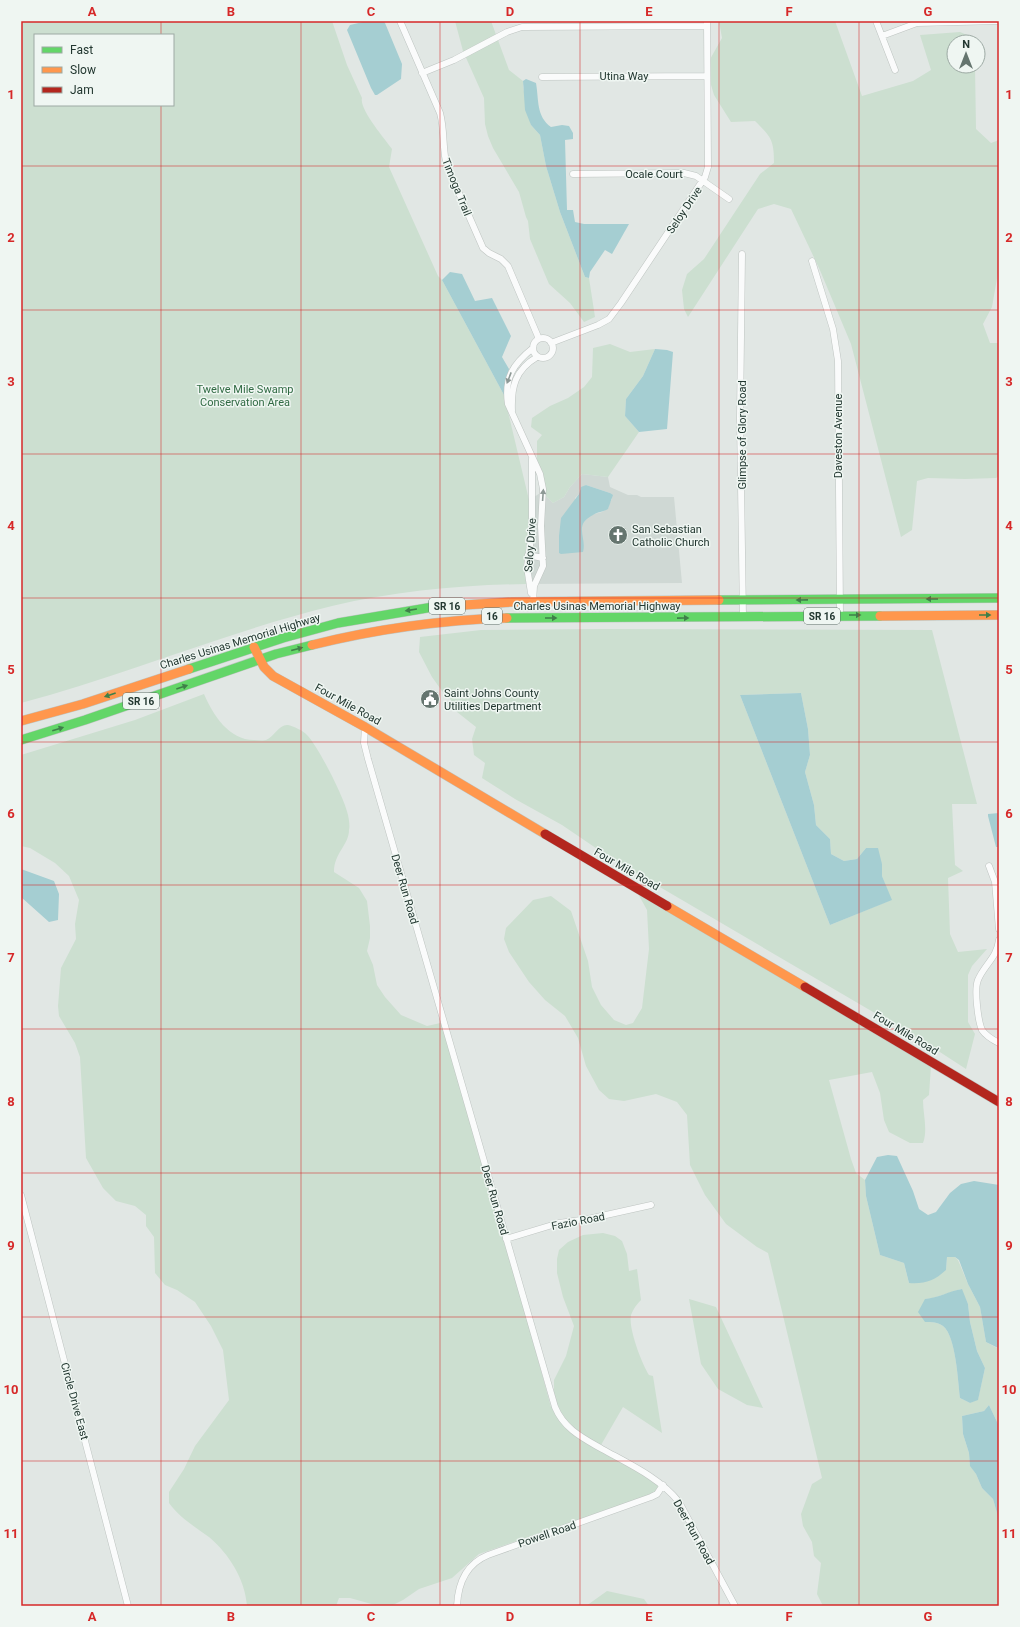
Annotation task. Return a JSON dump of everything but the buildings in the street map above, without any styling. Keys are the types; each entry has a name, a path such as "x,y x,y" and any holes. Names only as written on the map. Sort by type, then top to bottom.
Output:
{"main road":[{"name":"Charles Usinas Memorial Highway","path":"21,722 83,704 254,647 338,623 412,610 456,605 533,602 999,598"},
{"name":"16","path":"446,621 455,618 519,615 527,613 533,602"},
{"name":"Charles Usinas Memorial Highway","path":"21,740 85,720 276,654 331,640 404,626 446,621 505,618 999,615"},
{"name":"Four Mile Road","path":"254,647 268,672 282,682 365,727 999,1102"}],"street":[{"name":"Timoga Trail","path":"400,21 444,125 444,154 447,166 477,236 483,248 488,253 501,260 508,266 539,339"},
{"path":"876,21 895,70"},
{"path":"882,36 917,23 999,21"},
{"path":"422,73 459,58 507,32 522,27 577,24 707,24"},
{"name":"Seloy Drive","path":"512,415 512,402 517,375 527,362 537,356 544,358 550,355 552,349 551,343 598,325 609,319 622,303 703,180 708,167 707,24"},
{"name":"Utina Way","path":"542,76 707,76"},
{"name":"Ocale Court","path":"573,174 684,173 696,176 728,198"},
{"name":"Glimpse of Glory Road","path":"742,254 740,418 743,617"},
{"name":"Daveston Avenue","path":"812,261 833,329 838,361 840,616"},
{"path":"539,339 546,339 551,343"},
{"name":"Seloy Drive","path":"533,602 534,586 543,566 541,526 543,489 540,474 508,404 507,384 515,365 533,348 539,339"},
{"path":"533,348 537,356"},
{"name":"Seloy Drive","path":"532,457 532,531 527,567 533,602"},
{"path":"528,555 543,558"},
{"name":"Deer Run Road","path":"365,727 364,743 368,759 558,1414 562,1421 576,1434 663,1485 679,1502 735,1606"},
{"path":"989,866 995,882 999,929"},
{"path":"999,940 995,955 979,977 976,988 979,1018 982,1030 999,1044"},
{"name":"Circle Drive East","path":"21,1195 128,1606"},
{"name":"Fazio Road","path":"506,1239 558,1223 588,1219 651,1205"},
{"name":"Powell Road","path":"457,1606 462,1578 466,1571 477,1560 651,1497 656,1494 663,1485"}],"shaded area":[{"path":"582,474 608,477 610,487 628,495 637,495 641,497 674,497 682,583 526,584 525,555 529,531 529,500 542,492 553,503 564,497 570,487","holes":["586,485 610,493 612,499 609,507 602,512 588,517 581,525 583,552 575,498 579,494 580,489"]}],"green space":[{"name":"Twelve Mile Swamp Conservation Area","path":"21,21 332,21 347,65 362,98 364,109 373,124 392,149 389,167 438,276 442,280 504,395 529,500 529,531 525,555 526,584 453,587 380,596 332,606 253,628 60,692 21,703"},
{"path":"455,21 491,21 509,70 523,81 531,125 540,135 546,166 560,212 585,277 589,278 595,317 584,322 570,303 549,284 530,239 528,221 519,192 493,148 488,136 485,124 484,98 463,51"},
{"path":"719,21 835,21 862,96 913,81 931,70 920,35 960,32 965,34 946,34 946,74 975,74 976,129 991,143 999,140 999,267 992,307 983,324 990,343 999,343 999,476 996,478 965,479 928,478 917,481 912,530 901,537 851,344 819,268 791,209 774,204 758,209 688,317 684,309 682,290 687,274 704,259 760,174 774,163 772,144 765,131 755,121 731,122 714,95 709,78 709,61 722,38"},
{"path":"610,344 630,352 655,349 643,376 626,399 625,416 639,432 608,477 582,474 570,487 564,497 553,503 542,492 544,477 537,466 537,441 542,435 531,427 532,418 550,406 568,398 584,387 592,377 593,348"},
{"path":"481,630 932,630 977,804 952,804 955,865 963,871 948,878 950,934 958,952 987,949 972,966 968,975 968,1022 975,1034 966,1069 926,1043 612,859 562,825 515,799 482,778 485,763 474,755 472,739 476,727 457,712 450,698 442,691 432,677 419,652 420,637","holes":["801,693 808,729 810,755 805,772 814,805 816,825 830,839 831,854 844,861 857,859 866,848 882,864 882,876 891,900 830,925 740,695"]},
{"path":"204,694 217,718 237,736 245,739 266,740 285,725 293,726 303,732 318,750 337,786 346,807 349,827 347,840 336,860 334,872 359,888 367,901 370,938 367,951 373,965 377,985 385,997 401,1015 427,1026 445,1022 551,1407 558,1409 554,1393 554,1380 566,1356 574,1326 563,1297 557,1273 557,1259 559,1250 568,1242 583,1235 603,1233 615,1236 622,1241 627,1254 629,1271 637,1269 641,1300 631,1315 632,1328 636,1346 643,1363 649,1375 653,1376 662,1433 623,1407 601,1445 656,1479 662,1491 479,1554 452,1578 419,1589 391,1606 375,1605 350,1598 339,1598 336,1606 247,1606 243,1586 235,1568 223,1551 169,1503 169,1492 184,1469 195,1446 229,1400 223,1350 211,1326 195,1302 177,1290 165,1285 155,1273 154,1237 146,1226 146,1215 135,1206 116,1201 103,1188 86,1158 80,1057 75,1043 59,1016 58,1006 61,968 76,939 75,924 79,900 69,876 55,863 30,848 21,846 21,755 135,720"},
{"path":"637,892 931,1066 929,1095 923,1100 925,1127 923,1143 910,1143 889,1132 884,1120 880,1093 872,1072 829,1080 856,1173 865,1180 866,1196 880,1255 904,1263 909,1283 946,1270 947,1257 955,1257 958,1260 980,1307 986,1342 997,1348 999,1347 999,1426 989,1405 984,1411 962,1416 963,1434 969,1453 970,1465 982,1488 993,1499 997,1513 999,1534 999,1606 823,1606 817,1594 821,1563 814,1556 812,1542 803,1526 801,1514 812,1484 822,1478 768,1253 757,1247 726,1224 705,1195 690,1165 687,1115 677,1102 656,1094 624,1101 609,1099 599,1090 586,1066 578,1038 565,1016 545,1000 529,982 509,952 504,939 506,928 533,900 551,896 571,911 588,961 592,987 601,1005 614,1020 626,1025 633,1023 642,1008 649,949 647,910","holes":["961,1289 968,1304 970,1322 977,1351 985,1368 978,1399 970,1403 960,1398 956,1359 951,1339 947,1331 939,1324 925,1322 925,1299"]},
{"path":"689,1299 716,1307 763,1408 747,1405 718,1389 701,1364"},
{"path":"607,1591 644,1599 649,1606 586,1606"}],"water":[{"path":"367,21 383,21 385,23 402,64 401,79 377,95 375,95 371,88 347,30 350,25"},
{"path":"526,79 536,83 540,113 546,123 551,127 562,125 569,126 573,133 573,139 565,140 567,210 573,210 575,222 584,224 629,224 612,254 605,250 590,272 589,278 585,277 560,212 546,166 540,135 531,125 525,110 523,81"},
{"path":"450,272 462,274 475,301 492,298 511,336 502,357 509,369 504,395 442,280"},
{"path":"655,349 673,352 667,429 639,432 625,416 626,399 643,376"},
{"path":"586,485 613,495 608,509 595,514 584,523 582,527 583,552 561,554 559,553 559,536 561,518 579,494 581,487"},
{"path":"801,693 808,729 810,755 805,772 814,805 816,825 830,839 831,854 844,861 857,859 866,848 878,848 882,864 882,876 892,900 830,925 740,695"},
{"path":"999,813 999,847 996,847 988,814"},
{"path":"21,869 54,881 59,894 58,920 49,922 21,897"},
{"path":"888,1155 897,1156 913,1191 919,1209 928,1215 936,1212 950,1193 961,1184 974,1181 999,1185 998,1348 986,1342 980,1307 968,1284 959,1260 955,1257 947,1257 946,1270 937,1277 925,1282 909,1283 904,1263 880,1255 866,1196 865,1180 877,1157"},
{"path":"962,1289 968,1304 970,1322 977,1351 985,1368 978,1400 970,1403 960,1398 954,1349 947,1331 939,1324 925,1322 918,1312 925,1299"},
{"path":"989,1405 999,1426 999,1534 997,1513 993,1499 982,1488 976,1474 970,1466 969,1453 963,1434 962,1416 984,1411"}],"traffic: fast":[{"path":"719,600 999,598"},
{"path":"189,669 283,638 338,623 433,607 464,605"},
{"path":"507,618 880,616"},
{"path":"21,740 85,720 276,654 312,645"}],"traffic: slow":[{"path":"464,605 512,602 719,600"},
{"path":"880,616 999,615"},
{"path":"312,645 360,634 409,626 507,618"},
{"path":"254,647 264,667 273,676 365,727 545,834"},
{"path":"21,721 83,704 189,669"},
{"path":"667,906 805,987"}],"traffic: jam":[{"path":"545,834 667,906"},
{"path":"805,987 999,1102"}],"place":[{"name":"San Sebastian Catholic Church","path":"618,535"},
{"name":"Saint Johns County Utilities Department","path":"430,699"}]}
